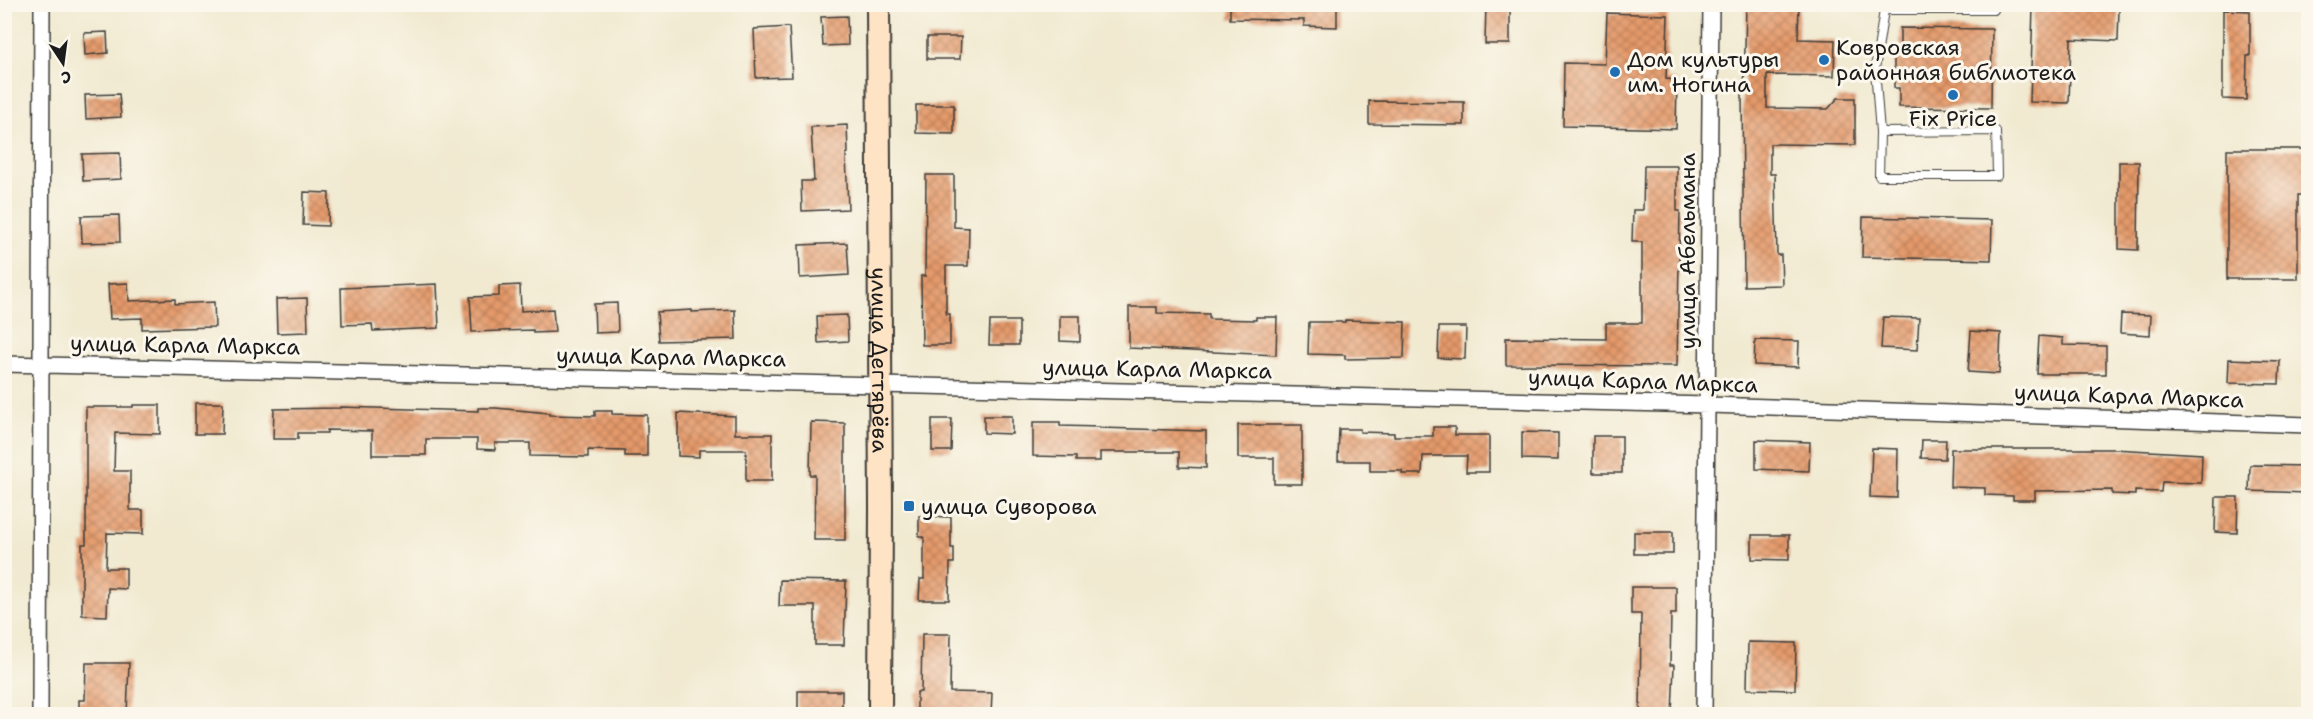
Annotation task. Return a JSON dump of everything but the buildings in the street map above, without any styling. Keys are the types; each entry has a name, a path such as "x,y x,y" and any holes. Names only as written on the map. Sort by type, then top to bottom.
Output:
{"main road":[{"name":"улица Дегтярёва","path":"878,4 880,714"}],"street":[{"path":"40,714 39,364 42,4"},
{"name":"улица Абельмана","path":"1704,714 1709,405 1711,4"},
{"name":"улица Карла Маркса","path":"4,363 1709,405 2308,425"}],"lane":[{"path":"1880,132 1996,131 1997,176 1879,176 1880,132 1875,69 1884,7 1994,10 1996,4"}],"place":[{"name":"Ковровская районная библиотека","path":"1824,60"},
{"name":"Дом культуры им. Ногина","path":"1615,72"},
{"name":"Fix Price","path":"1953,95"},
{"name":"улица Суворова","path":"909,506"}]}
